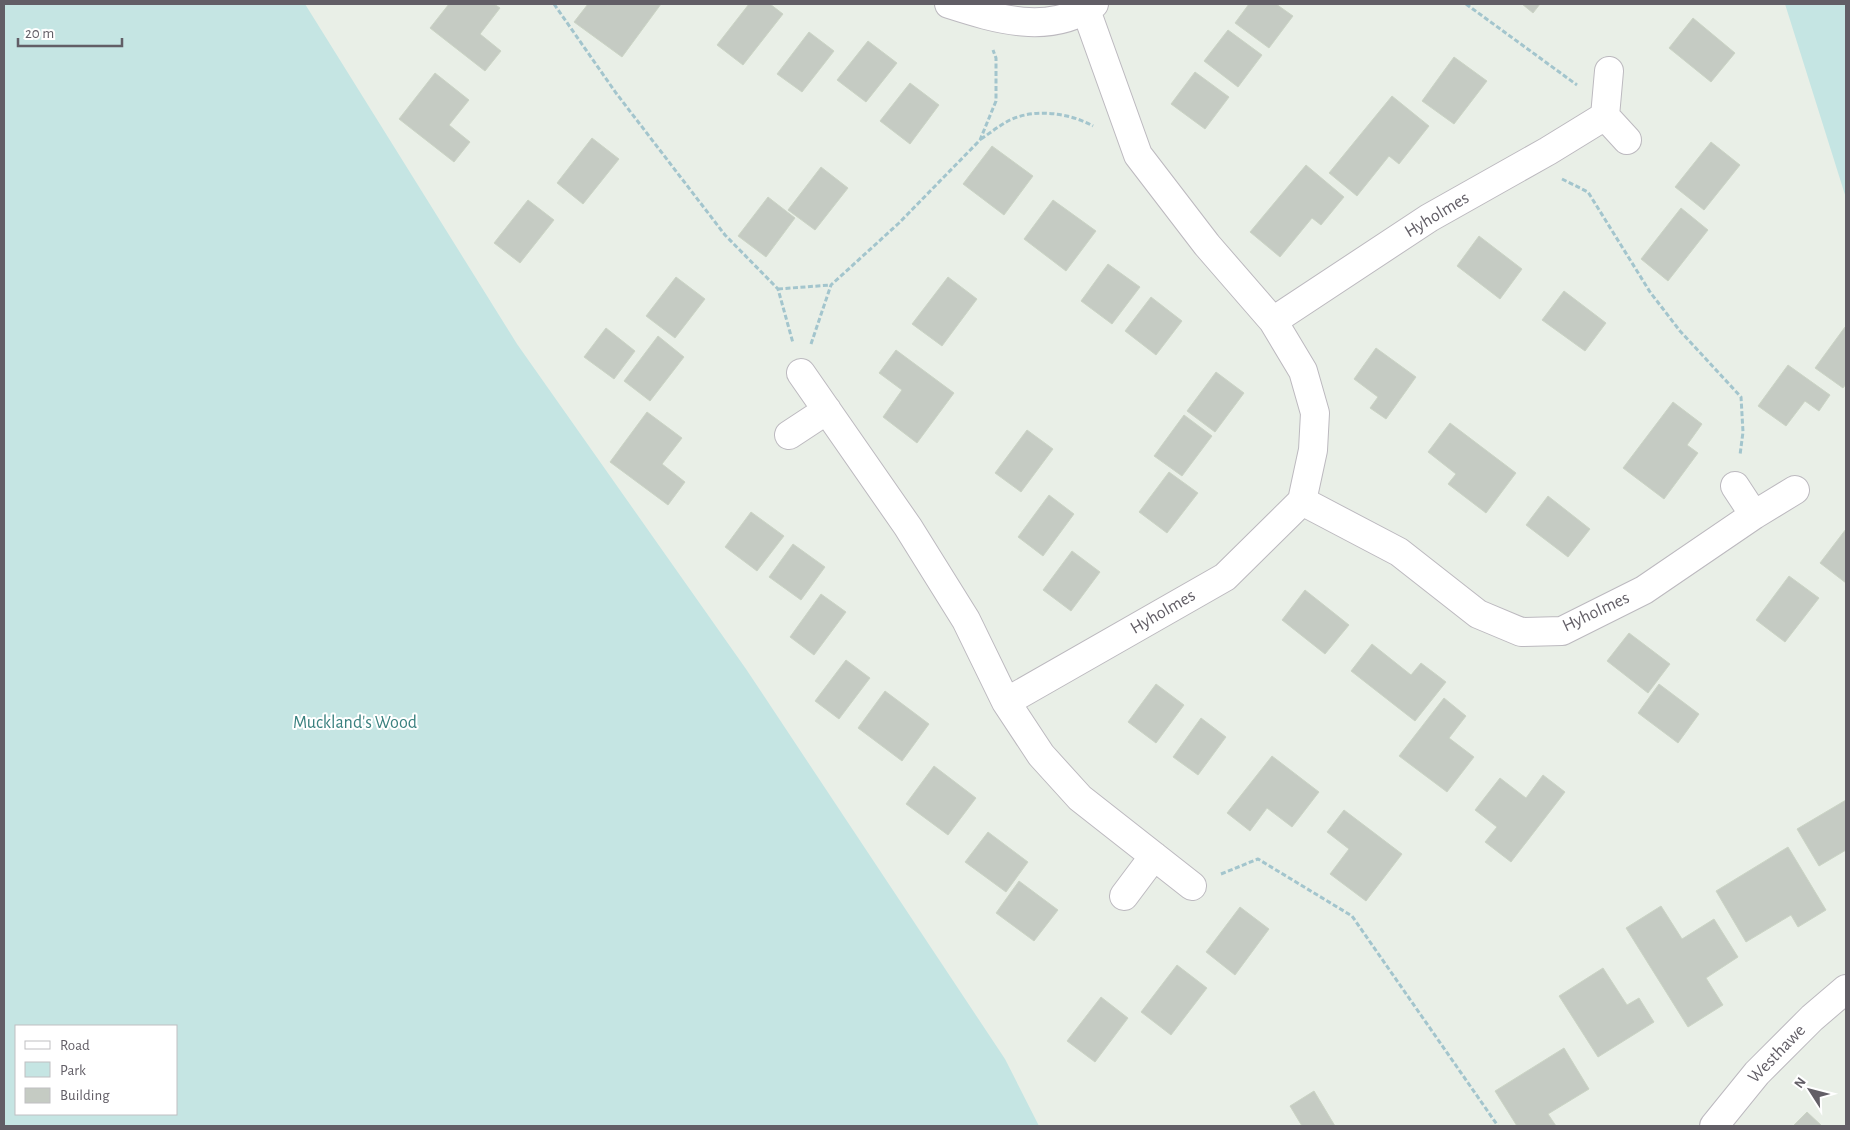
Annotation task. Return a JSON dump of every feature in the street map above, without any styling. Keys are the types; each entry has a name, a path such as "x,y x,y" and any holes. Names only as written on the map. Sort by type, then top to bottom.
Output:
{"street":[{"path":"949,4 979,14 1028,23 1060,21 1090,7 1138,155 1207,245 1273,322 1303,371 1315,413 1313,450 1302,501"},
{"path":"1609,71 1606,111 1627,140"},
{"name":"Hyholmes","path":"1273,322 1429,218 1548,151 1606,111"},
{"path":"802,373 908,527 966,620 1006,702 1041,755 1080,798 1192,886"},
{"path":"789,435 827,410"},
{"path":"1735,486 1754,515"},
{"name":"Hyholmes","path":"1006,702 1225,577 1302,501 1399,552 1478,614 1521,632 1562,631 1644,590 1754,515 1795,490"},
{"path":"1124,896 1154,856"},
{"name":"Westhawe","path":"1714,1126 1758,1073 1812,1018 1846,989"}],"path":[{"path":"554,4 616,93 725,235 778,289 802,373"},
{"path":"1466,4 1606,111"},
{"path":"979,14 996,58 996,101 980,140"},
{"path":"802,373 831,285 899,223 980,140 1011,119 1041,112 1082,120 1097,129"},
{"path":"1548,151 1555,176 1588,192 1650,292 1680,331 1741,397 1743,432 1735,486"},
{"path":"778,289 831,285"},
{"path":"1192,886 1258,858 1352,916 1498,1126"}],"green space":[{"name":"Muckland's Wood","path":"4,4 305,4 517,344 746,669 1005,1059 1039,1126 4,1126"},
{"path":"1785,4 1846,4 1846,198"}],"building":[{"path":"449,4 494,4 500,8 480,34 501,51 485,71 430,28"},
{"path":"588,4 661,4 622,57 574,22"},
{"path":"749,4 770,4 783,14 743,65 717,45"},
{"path":"1249,4 1276,4 1293,16 1269,48 1235,23"},
{"path":"1522,4 1540,4 1533,13"},
{"path":"1693,18 1735,53 1711,82 1669,48"},
{"path":"1228,30 1262,55 1238,87 1204,61"},
{"path":"809,32 834,51 802,92 777,74"},
{"path":"868,41 897,63 866,102 837,80"},
{"path":"1454,57 1487,81 1454,124 1422,101"},
{"path":"1195,72 1229,97 1205,129 1171,104"},
{"path":"435,73 469,100 449,125 470,142 454,162 399,119"},
{"path":"910,83 939,105 910,144 880,121"},
{"path":"1392,96 1429,126 1399,164 1389,156 1357,196 1329,173"},
{"path":"592,138 619,159 583,204 557,183"},
{"path":"1711,142 1740,165 1704,210 1675,187"},
{"path":"992,146 1033,176 1004,215 963,184"},
{"path":"1306,165 1344,197 1321,225 1312,218 1280,257 1250,232"},
{"path":"821,167 848,188 815,230 788,210"},
{"path":"768,197 795,218 766,257 738,236"},
{"path":"528,200 554,220 520,263 494,243"},
{"path":"1053,200 1096,231 1066,271 1024,239"},
{"path":"1681,208 1708,230 1668,281 1641,259"},
{"path":"1479,236 1522,269 1500,299 1457,266"},
{"path":"1108,264 1140,287 1112,324 1081,301"},
{"path":"676,277 705,299 675,338 646,316"},
{"path":"948,277 977,299 942,346 912,324"},
{"path":"1564,291 1606,323 1585,351 1542,320"},
{"path":"1151,297 1182,321 1156,355 1125,331"},
{"path":"1845,327 1846,384 1843,388 1815,368"},
{"path":"606,328 635,351 614,379 584,357"},
{"path":"658,336 684,357 650,401 624,381"},
{"path":"1376,348 1416,377 1386,419 1370,408 1378,397 1354,379"},
{"path":"896,350 954,393 917,443 883,417 902,390 879,373"},
{"path":"1788,365 1830,395 1819,411 1805,401 1786,426 1758,406"},
{"path":"1216,372 1244,393 1215,432 1187,411"},
{"path":"1673,402 1702,424 1687,445 1698,453 1664,499 1623,468"},
{"path":"647,412 682,438 662,464 685,482 668,505 610,462"},
{"path":"1184,415 1212,436 1182,476 1154,456"},
{"path":"1450,423 1516,473 1486,513 1448,484 1456,474 1428,452"},
{"path":"1027,430 1053,449 1021,492 995,473"},
{"path":"1169,472 1198,493 1167,533 1139,512"},
{"path":"1049,495 1074,514 1043,556 1018,537"},
{"path":"1548,496 1590,529 1568,557 1526,525"},
{"path":"751,512 784,536 757,571 725,547"},
{"path":"1846,529 1846,583 1820,563"},
{"path":"793,544 825,567 801,600 769,577"},
{"path":"1072,551 1100,572 1071,611 1043,590"},
{"path":"1789,576 1819,598 1785,642 1756,620"},
{"path":"1305,590 1349,625 1325,654 1282,620"},
{"path":"821,594 846,612 814,655 790,637"},
{"path":"1629,633 1670,664 1648,693 1607,661"},
{"path":"1372,644 1411,675 1421,663 1446,682 1415,721 1351,671"},
{"path":"846,660 870,678 839,719 815,701"},
{"path":"1156,684 1184,705 1156,743 1128,722"},
{"path":"1659,684 1699,714 1678,743 1638,713"},
{"path":"885,691 929,724 902,761 858,728"},
{"path":"1444,698 1466,716 1449,738 1474,757 1447,792 1399,756"},
{"path":"1201,718 1226,737 1198,775 1173,757"},
{"path":"1272,756 1319,792 1292,827 1267,808 1250,831 1227,813"},
{"path":"934,766 976,798 948,835 906,804"},
{"path":"1543,775 1565,792 1511,862 1485,842 1497,827 1475,810 1500,778 1526,798"},
{"path":"1846,800 1846,850 1819,866 1797,829"},
{"path":"1344,810 1402,854 1366,901 1330,874 1349,849 1327,832"},
{"path":"988,832 1028,862 1006,892 965,862"},
{"path":"1788,847 1826,910 1798,927 1791,915 1746,942 1716,891"},
{"path":"1019,881 1058,910 1034,941 996,913"},
{"path":"1661,906 1682,939 1714,919 1738,957 1706,978 1723,1005 1688,1027 1626,928"},
{"path":"1240,907 1269,929 1235,975 1206,952"},
{"path":"1177,965 1207,988 1171,1035 1141,1012"},
{"path":"1603,968 1627,1005 1639,998 1654,1022 1598,1057 1559,996"},
{"path":"1101,997 1128,1018 1095,1062 1067,1041"},
{"path":"1564,1048 1589,1089 1548,1114 1556,1126 1517,1126 1495,1091"},
{"path":"1314,1091 1335,1126 1302,1126 1290,1106"},
{"path":"1807,1112 1822,1126 1793,1126"}]}
